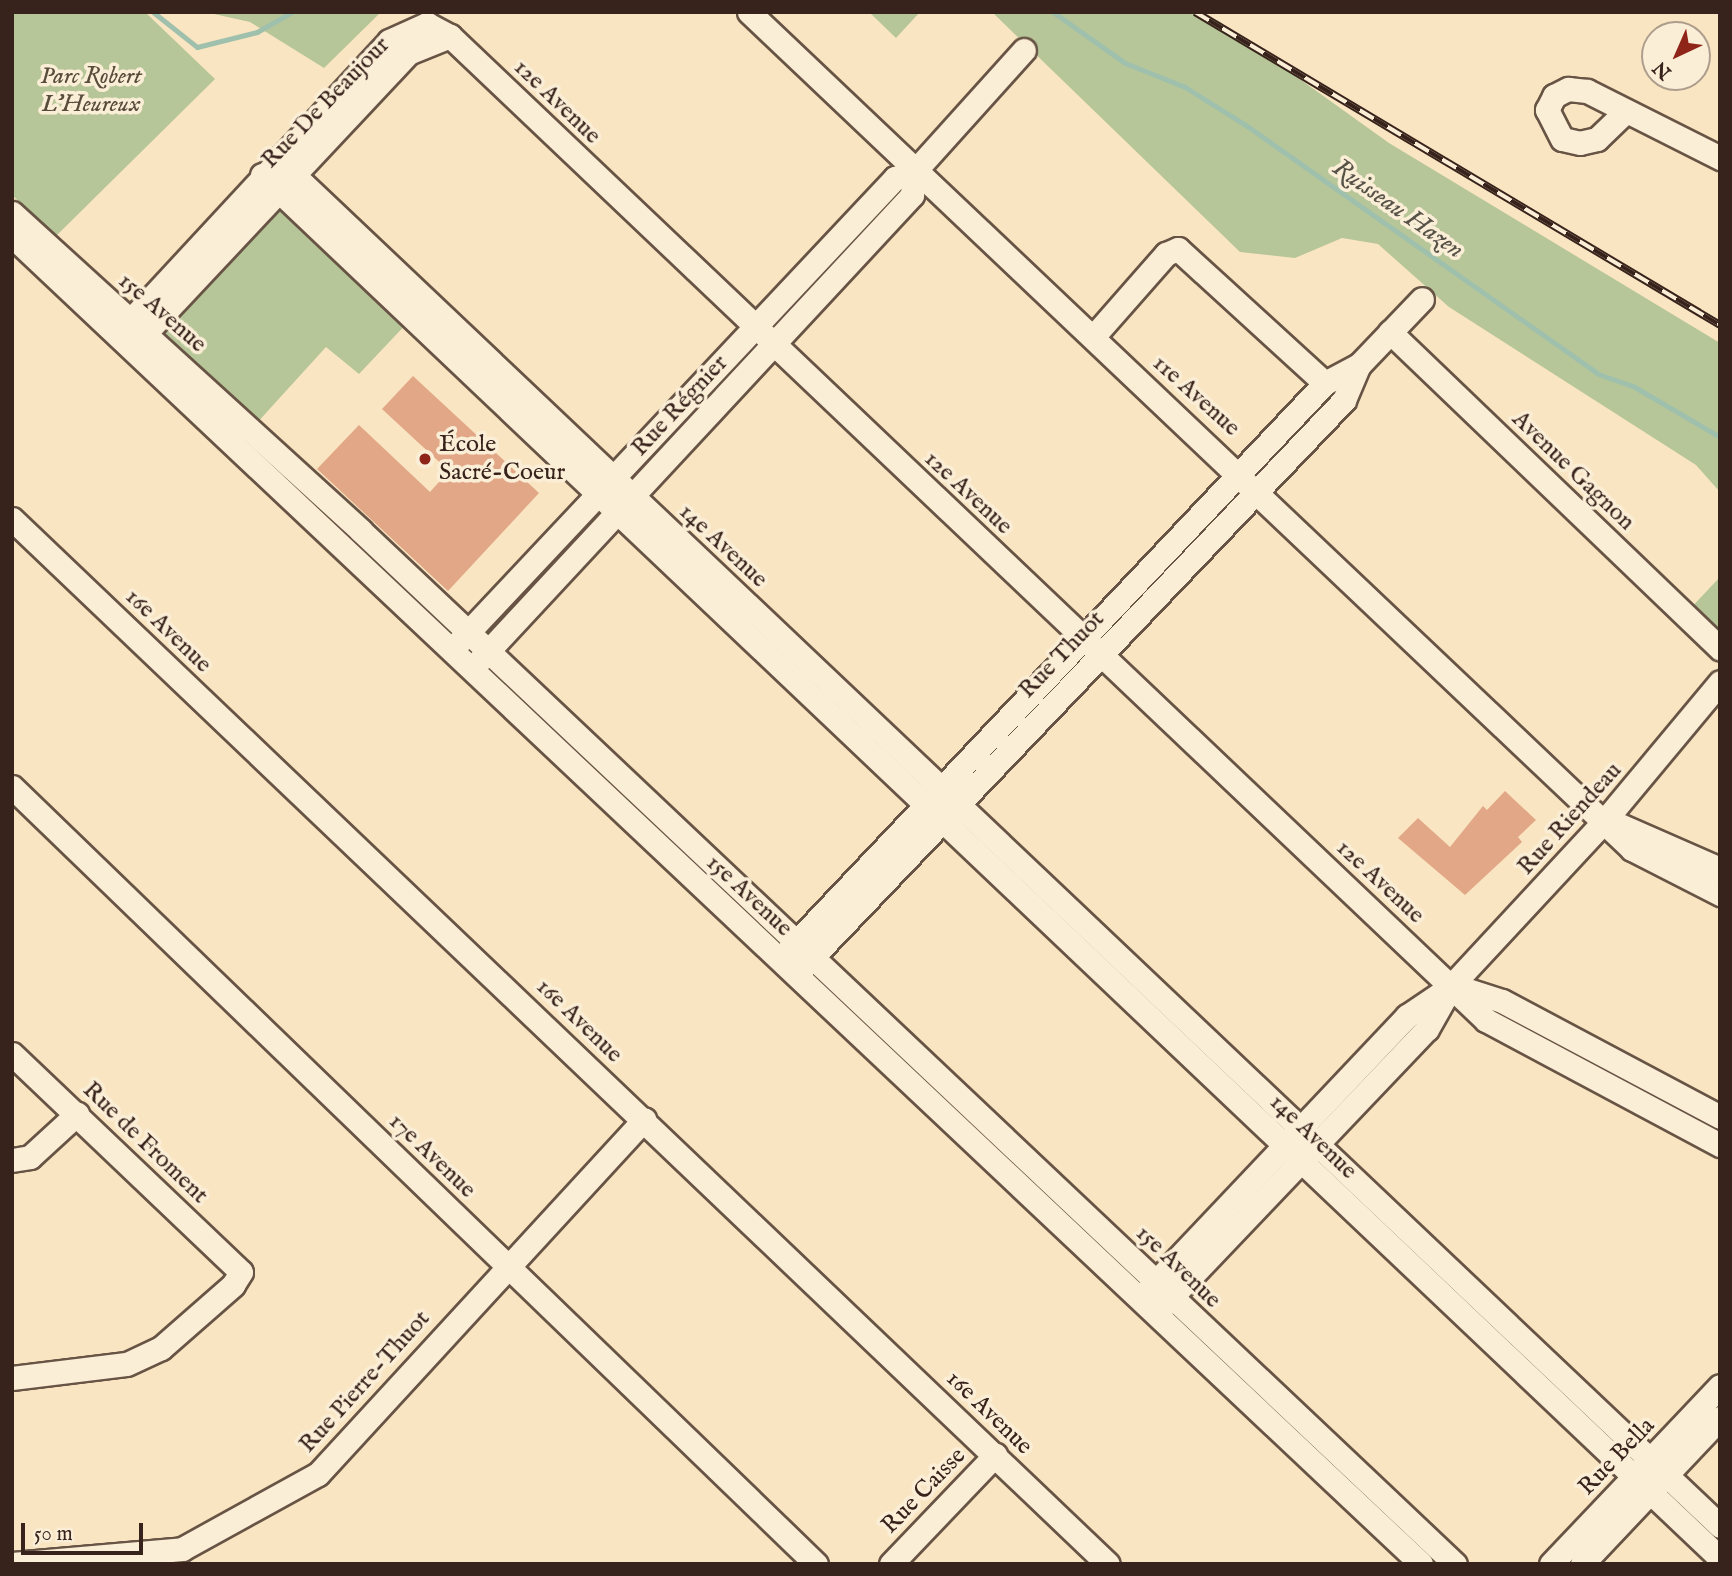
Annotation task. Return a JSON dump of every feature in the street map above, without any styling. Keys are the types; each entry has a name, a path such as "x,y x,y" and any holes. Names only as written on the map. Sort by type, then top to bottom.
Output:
{"street":[{"name":"11e Avenue","path":"749,12 914,172 1250,481 1606,819 1632,849 1720,894"},
{"name":"Rue De Beaujour","path":"131,334 277,175 408,53 450,36"},
{"name":"12e Avenue","path":"450,36 1486,1020 1720,1145"},
{"name":"Rue Régnier","path":"452,651 895,178 914,172 1024,50"},
{"path":"1625,112 1720,158"},
{"name":"Rue Régnier","path":"471,669 912,195 914,172"},
{"name":"14e Avenue","path":"277,175 1125,979 1293,1153 1720,1558"},
{"name":"15e Avenue","path":"12,213 262,472 966,1135 1156,1297"},
{"name":"15e Avenue","path":"12,236 277,453 982,1118 1156,1297 1330,1462 1455,1564"},
{"path":"1093,337 1166,254 1178,249 1325,383"},
{"name":"Rue Thuot","path":"1250,481 1325,383 1359,365 1422,299"},
{"name":"Avenue Gagnon","path":"1391,332 1720,648"},
{"name":"Rue Thuot","path":"787,968 1250,481 1344,400 1359,365"},
{"path":"262,472 277,453"},
{"name":"16e Avenue","path":"12,519 1108,1564"},
{"path":"342,547 359,530"},
{"name":"Rue Riendeau","path":"1156,1297 1309,1137 1407,1016 1452,985 1606,819 1720,682"},
{"name":"17e Avenue","path":"12,787 816,1564"},
{"path":"620,810 637,792"},
{"name":"11e Avenue","path":"1606,819 1720,869"},
{"name":"14e Avenue","path":"1125,979 1309,1137 1720,1526"},
{"name":"12e Avenue","path":"1452,985 1502,1001 1720,1117"},
{"name":"Rue de Froment","path":"12,1054 241,1272 233,1286 161,1348 126,1364 12,1378"},
{"path":"1670,1119 1684,1098"},
{"path":"12,1160 30,1157 77,1114"},
{"path":"966,1135 982,1118"},
{"name":"Rue Pierre-Thuot","path":"12,1564 184,1556 318,1474 507,1265 644,1119"},
{"path":"1473,1324 1488,1306"},
{"name":"Rue Bella","path":"1551,1564 1642,1484 1720,1386"},
{"name":"Rue Bella","path":"1658,1467 1720,1418"},
{"name":"Rue Caisse","path":"891,1564 995,1455"},
{"name":"15e Avenue","path":"1330,1462 1421,1564"},
{"name":"Rue Bella","path":"1582,1564 1642,1484"}],"green space":[{"name":"Parc Robert L'Heureux","path":"12,12 145,12 215,79 56,236 12,195"},
{"path":"205,12 381,12 324,68 250,22"},
{"path":"869,12 920,12 896,38"},
{"path":"992,12 1196,12 1220,22 1389,143 1720,343 1720,492 1696,465 1449,307 1378,244 1342,238 1295,258 1240,252"},
{"path":"277,190 410,320 359,374 326,347 255,425 148,332"},
{"path":"1720,577 1720,646 1687,612"}],"building":[{"path":"413,376 539,493 448,591 317,469 359,425 430,492 449,471 382,409"},
{"path":"1505,791 1536,820 1518,837 1522,842 1465,895 1398,838 1418,818 1450,847 1483,806 1487,810"}],"waterway":[{"name":"Ruisseau Hazen","path":"153,12 197,47 257,32 292,12"},
{"name":"Ruisseau Hazen","path":"1053,12 1125,63 1185,87 1247,126 1598,374 1633,386 1720,437"}],"railway":[{"path":"1195,12 1720,325"}],"place":[{"name":"École Sacré-Coeur","path":"425,459"}]}
